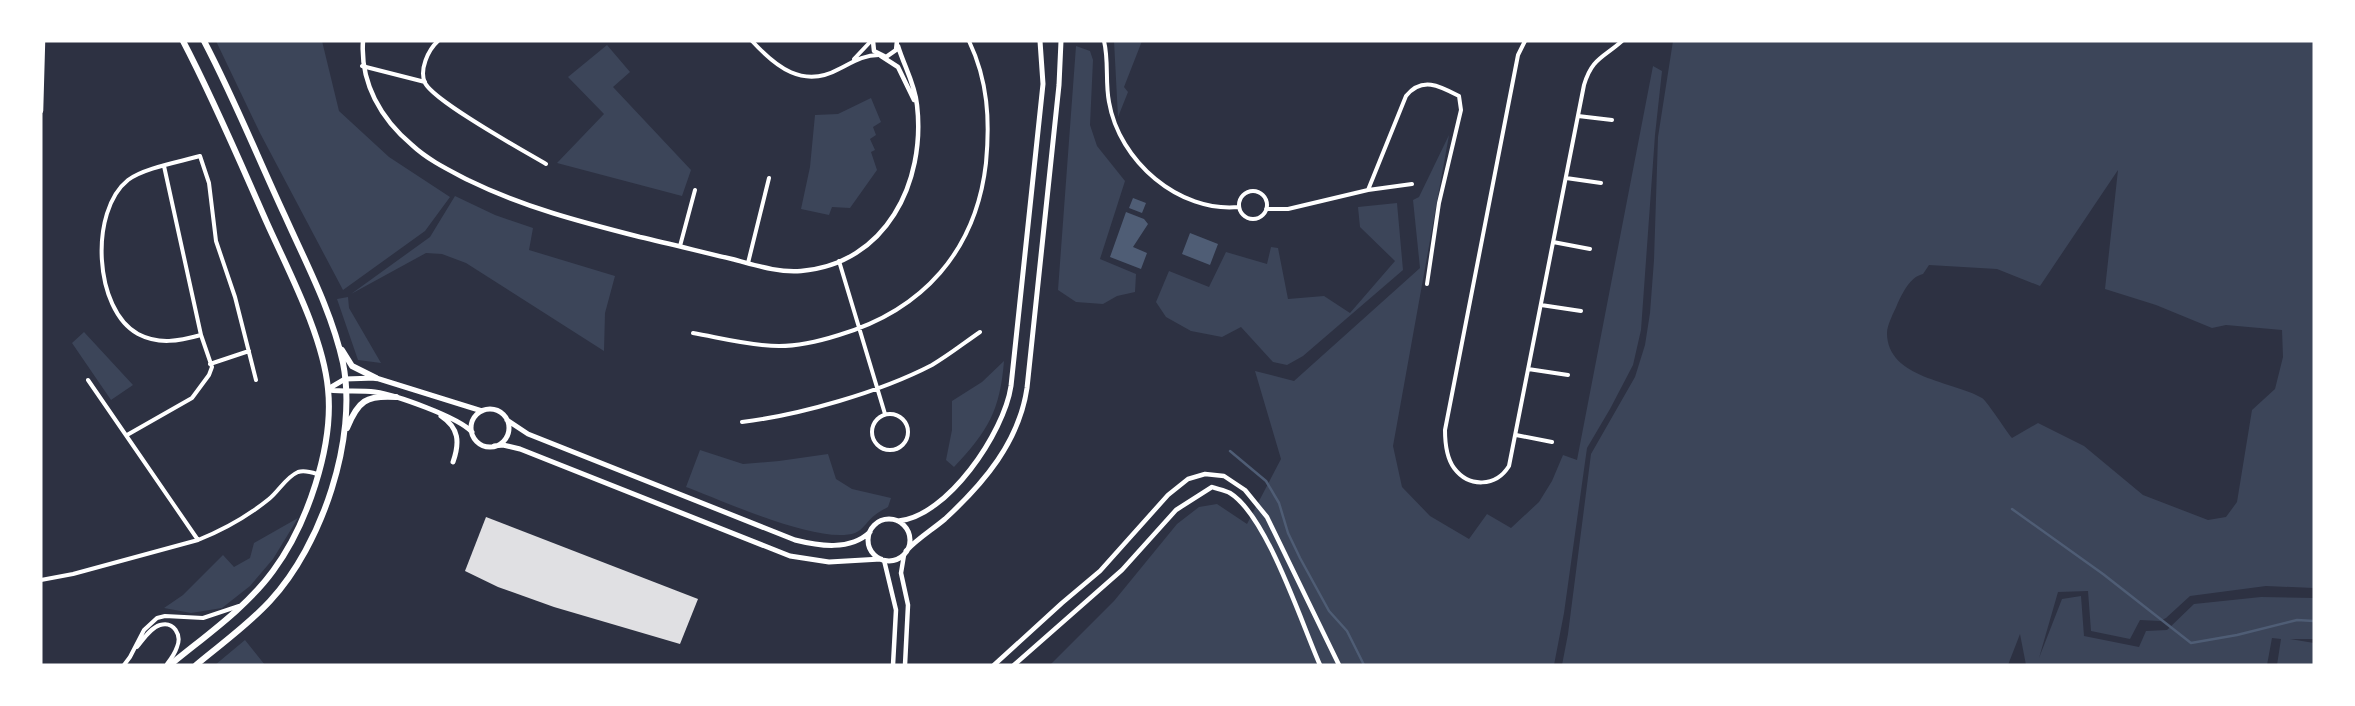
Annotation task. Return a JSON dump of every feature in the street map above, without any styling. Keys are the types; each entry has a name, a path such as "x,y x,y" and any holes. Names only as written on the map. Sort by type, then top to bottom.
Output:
{"highway":[{"path":"168,665 242,605 258,589 285,553 305,512 317,474 328,421 328,390 320,352 298,291 183,41"},
{"path":"196,665 271,600 298,564 321,523 343,436 346,392 342,363 332,329 315,284 204,41"},
{"path":"332,329 352,366 376,378"},
{"path":"343,436 354,412 362,403 375,397 396,397"}],"main road":[{"path":"328,390 345,379 376,378 482,411 492,409 499,411 507,420 533,436 795,540 817,544 844,545 859,541 879,521 889,519 898,521 921,515 942,498 988,446 1006,410 1011,386 1042,84 1040,41"},
{"path":"328,390 374,392 396,397 462,423 481,444 503,445 520,449 790,556 829,562 891,561 905,553 954,510 993,468 1009,443 1022,415 1027,388 1058,95 1061,41"},
{"path":"434,411 448,421 457,434 458,448 452,462"},
{"path":"472,432 473,420 482,411"},
{"path":"494,446 500,444 507,436 509,429 507,420"},
{"path":"898,521 907,529 910,536 905,553"},
{"path":"870,532 869,546 872,552 882,560"}],"street":[{"path":"41,111 43,41"},
{"path":"363,41 362,66 367,83 386,118 413,147 433,161 491,191 546,212 785,271 801,271 839,261 863,248 883,232 895,217 914,166 918,110 912,83 898,44"},
{"path":"438,41 428,53 424,70 425,82 431,90 459,112 546,164"},
{"path":"752,41 779,67 801,76 828,74 866,56 894,54 898,44"},
{"path":"846,65 872,41"},
{"path":"872,41 873,47 880,56 898,67 911,91 918,110"},
{"path":"693,333 779,346 822,340 860,329 893,313 932,283 947,266 973,221 985,173 988,126 984,81 969,41"},
{"path":"1105,41 1109,103 1114,122 1131,155 1163,185 1184,197 1218,208 1240,207"},
{"path":"1525,41 1518,55 1515,69 1445,430 1445,446 1453,467 1460,475 1469,480 1488,483 1505,474 1510,466 1578,116 1590,67 1600,56 1622,41"},
{"path":"362,66 425,82"},
{"path":"1368,190 1406,96 1413,87 1426,84 1459,96 1462,110 1440,195 1427,284"},
{"path":"1578,116 1612,120"},
{"path":"201,335 164,342 136,333 126,324 114,308 105,282 102,239 110,204 128,180 164,166 200,156 209,183 216,241 236,297 256,380"},
{"path":"127,435 192,398 209,375 210,364 201,335 164,166"},
{"path":"748,263 769,178"},
{"path":"1566,178 1601,183"},
{"path":"1266,209 1264,196 1252,191 1244,195 1240,207 1243,214 1250,218 1258,218 1266,209 1288,209 1368,190 1412,184"},
{"path":"680,246 695,190"},
{"path":"1553,242 1590,249"},
{"path":"839,261 885,414"},
{"path":"1541,305 1581,311"},
{"path":"742,422 774,418 878,389 931,365 980,332"},
{"path":"210,364 249,351"},
{"path":"1528,369 1568,375"},
{"path":"88,380 198,540"},
{"path":"885,414 898,415 903,419 908,430 906,441 893,450 880,447 872,437 873,424 885,414"},
{"path":"1516,435 1552,442"},
{"path":"41,580 73,574 198,540 216,533 248,514 270,498 289,478 298,472 317,474"},
{"path":"994,665 1100,571 1168,495 1188,479 1205,474 1224,476 1245,490 1267,517 1339,665"},
{"path":"1014,665 1122,570 1176,510 1212,487 1229,492 1246,507 1261,528 1320,665"},
{"path":"905,553 901,574 908,605 905,665"},
{"path":"882,560 896,610 893,665"},
{"path":"130,657 144,630 157,618 166,616 203,618 242,605"},
{"path":"124,665 152,630 160,625 168,625 178,632 178,647 168,665"}],"shaded area":[{"path":"216,41 322,41 339,111 389,157 450,197 425,231 343,290 260,133"},
{"path":"1114,41 1142,41 1124,87 1128,92 1118,117"},
{"path":"1673,41 2314,41 2314,588 2266,586 2190,596 2166,618 2160,621 2140,620 2130,639 2091,631 2088,591 2058,592 2039,658 2062,599 2081,596 2084,636 2139,647 2146,631 2167,630 2194,604 2261,597 2314,598 2314,639 2290,639 2314,643 2314,665 2277,665 2281,639 2272,638 2267,665 2026,665 2020,634 2008,665 1562,665 1568,634 1591,454 1635,377 1645,345 1650,313 1654,260 1658,137","holes":["2118,170 2105,289 2156,305 2212,328 2226,325 2282,330 2283,357 2275,389 2252,410 2237,502 2226,517 2208,520 2143,495 2084,446 2038,423 2012,438 1982,398 1910,369 1898,360 1890,348 1887,330 1899,300 1904,290 1914,278 1923,274 1929,265 1997,269 2040,286"]},
{"path":"607,45 630,72 613,87 691,170 682,196 557,163 604,114 568,77"},
{"path":"1076,46 1090,51 1093,60 1090,125 1097,146 1125,181 1100,259 1136,274 1135,292 1117,296 1103,304 1076,302 1058,290"},
{"path":"1653,66 1662,71 1655,135 1641,330 1633,365 1587,448 1564,613 1554,665 1050,665 1114,601 1177,524 1199,507 1217,504 1247,524 1281,459 1255,371 1294,381 1420,268 1413,200 1419,197 1449,135 1393,446 1402,487 1430,516 1469,539 1487,514 1511,528 1539,502 1552,481 1563,455 1577,460"},
{"path":"871,98 881,122 873,127 876,135 870,139 875,150 871,152 877,170 850,208 832,207 829,215 801,209 810,167 815,115 838,114"},
{"path":"455,196 495,215 533,228 529,250 615,276 605,313 604,351 466,263 442,254 426,253 351,294 430,237"},
{"path":"1133,198 1146,203 1142,213 1129,208"},
{"path":"1397,203 1403,270 1303,356 1287,365 1273,362 1241,327 1222,337 1191,331 1166,317 1156,302 1169,271 1209,287 1226,252 1267,264 1271,247 1278,248 1288,299 1324,296 1350,313 1395,261 1360,227 1358,207"},
{"path":"1126,212 1144,219 1148,224 1133,247 1147,253 1141,269 1110,257"},
{"path":"1190,233 1218,244 1210,265 1182,254"},
{"path":"348,297 349,308 381,363 358,360 337,299"},
{"path":"84,332 133,385 111,400 72,343"},
{"path":"1004,361 999,394 990,419 976,442 954,467 946,460 952,430 952,401 982,382"},
{"path":"700,450 743,464 828,454 836,479 852,489 891,498 888,507 875,515 861,530 855,533 839,535 819,533 771,520 686,487"},
{"path":"298,518 273,559 250,586 222,608 191,613 164,608 183,595 223,555 234,567 250,558 254,543"},
{"path":"245,640 265,665 215,665"}],"building":[{"path":"486,517 698,599 680,644 554,607 498,587 465,571"}],"waterway":[{"path":"1230,451 1266,481 1279,503 1288,533 1300,558 1329,611 1347,631 1364,665"},
{"path":"2012,509 2103,574 2191,643 2237,635 2297,620 2314,621"}]}
